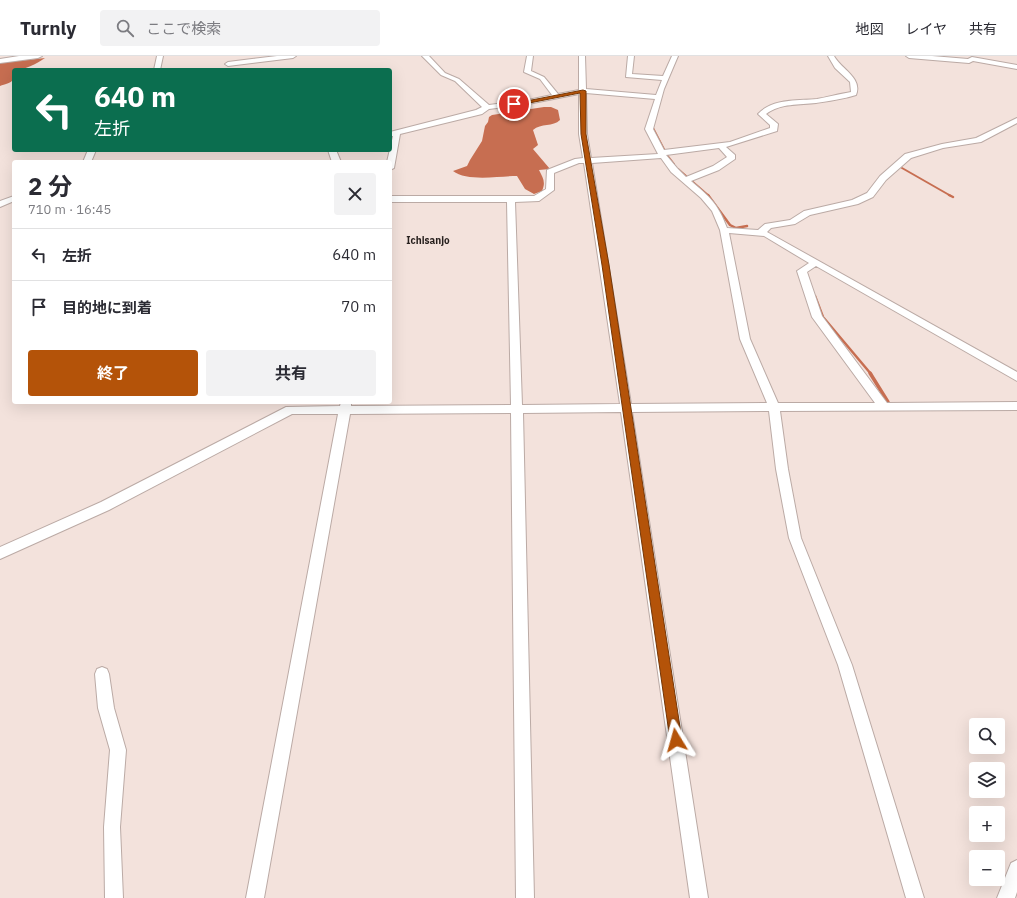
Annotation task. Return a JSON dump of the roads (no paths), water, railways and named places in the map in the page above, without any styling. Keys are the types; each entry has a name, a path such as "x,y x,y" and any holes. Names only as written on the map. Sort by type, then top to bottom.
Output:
{"main road":[{"path":"0,61 38,56"}],"street":[{"path":"157,68 160,56"},
{"path":"228,64 259,63 293,56"},
{"path":"425,56 443,74 457,80 486,107"},
{"path":"530,56 527,72 542,78 556,96"},
{"path":"582,56 583,134 605,265 699,898"},
{"path":"631,56 628,76 641,78 651,75 666,78"},
{"path":"675,56 659,97 649,129 662,155 674,170 704,196 716,210 724,230 745,339 774,408 782,468 795,538 845,665 915,898"},
{"path":"392,199 536,199 550,190 550,172 578,161 662,155 731,144 774,128 774,124 762,114 768,109 778,105 827,100 854,94 855,89 852,79 836,66 831,56"},
{"path":"909,56 970,61 972,59 1017,67"},
{"path":"1006,64 1017,58"},
{"path":"392,145 393,133 479,112 486,107 528,102 583,91 659,97"},
{"path":"761,232 768,226 792,222 807,213 856,202 870,195 883,178 908,156 942,146 978,140 1017,120"},
{"path":"686,180 716,168 732,157 720,145"},
{"path":"0,204 12,199"},
{"path":"511,199 518,409 525,898"},
{"path":"724,230 761,232 1017,377"},
{"path":"815,263 802,271 816,316 884,407"},
{"path":"255,898 346,406"},
{"path":"0,553 105,506 290,410 346,406 518,409 1017,406"},
{"path":"102,674 106,708 118,750 112,827 114,898"},
{"path":"1006,898 1017,869"}],"waterway":[{"path":"653,128 667,155 674,164"},
{"path":"902,168 951,196"},
{"path":"678,169 708,195"},
{"path":"708,195 730,225 736,228 747,226"},
{"path":"815,296 823,317 871,374"},
{"path":"870,373 888,402"}],"district":[{"name":"Ichisanjo","path":"428,240"}]}
